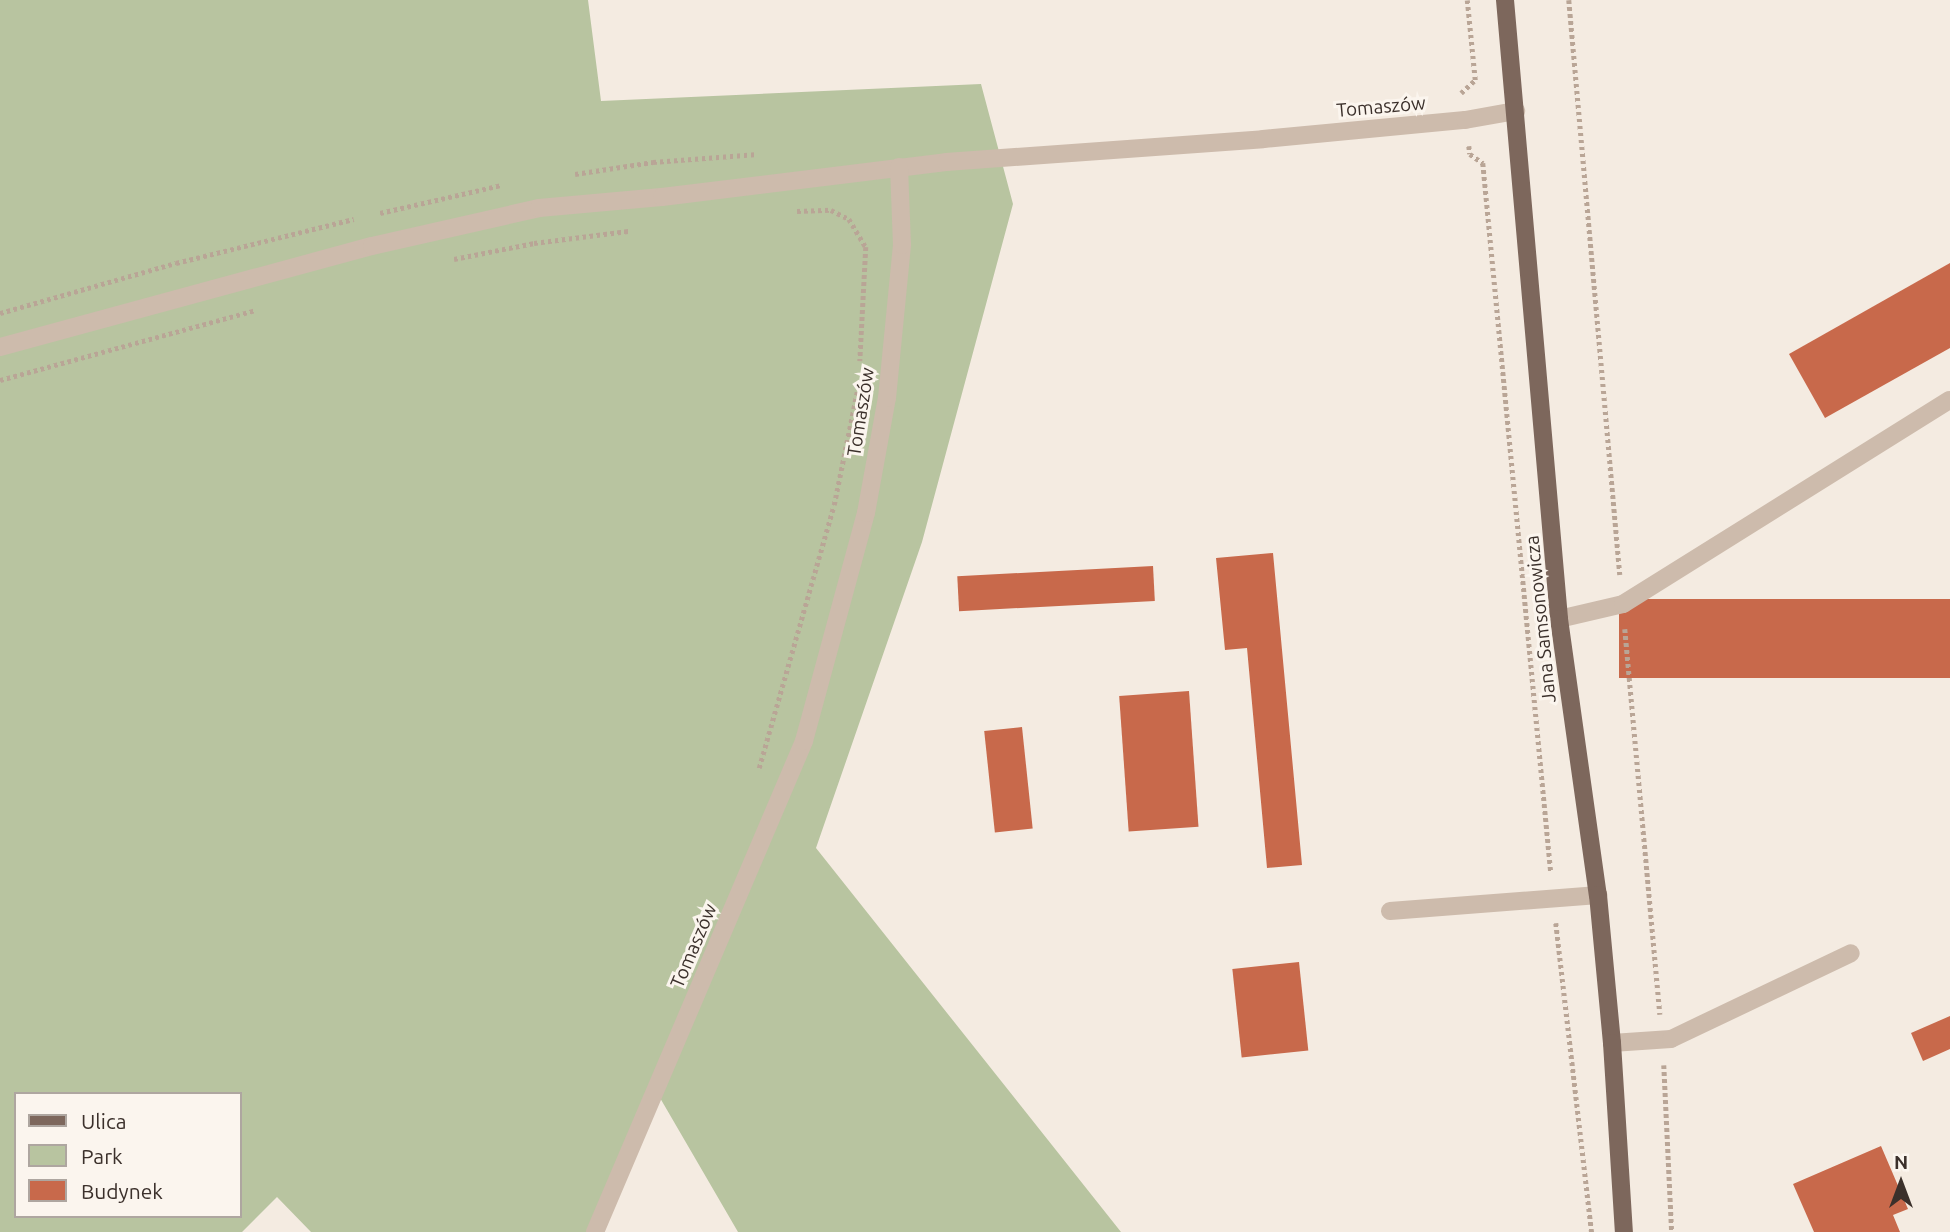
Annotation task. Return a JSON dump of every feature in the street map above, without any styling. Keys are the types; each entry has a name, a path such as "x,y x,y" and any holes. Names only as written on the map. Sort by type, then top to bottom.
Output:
{"main road":[{"name":"Jana Samsonowicza","path":"1505,0 1559,618 1598,895 1612,1043 1624,1232"}],"street":[{"name":"Tomaszów","path":"595,1232 804,741 866,513 887,398 902,245 899,167 1465,120 1516,111"},
{"path":"0,347 372,246 539,208 675,195 899,167"},
{"path":"1559,618 1623,604 1950,400"},
{"path":"1390,911 1598,895"},
{"path":"1612,1043 1671,1039 1851,953"}],"path":[{"path":"1467,0 1475,80 1461,92 1470,154 1483,163 1553,898 1592,1232"},
{"path":"790,211 831,209 849,219 866,247 860,366"},
{"path":"443,261 534,243 631,230"},
{"path":"0,380 269,306"},
{"path":"755,780 769,741 834,505 859,380"}],"green space":[{"path":"0,0 588,0 601,101 981,84 1013,204 922,542 816,848 1121,1232 738,1232 656,1091 591,1232 311,1232 277,1197 242,1232 0,1232"}],"building":[{"path":"1950,263 1950,348 1825,418 1789,354"},
{"path":"1273,553 1302,865 1267,868 1247,648 1225,650 1216,558"},
{"path":"1153,566 1155,601 959,611 957,576"},
{"path":"1619,599 1950,599 1950,678 1619,678"},
{"path":"1189,691 1198,827 1129,832 1119,696"},
{"path":"1022,727 1033,828 995,832 984,731"},
{"path":"1299,962 1308,1051 1242,1058 1232,969"},
{"path":"1950,1016 1950,1049 1923,1061 1911,1033"},
{"path":"1881,1146 1908,1209 1893,1215 1900,1232 1814,1232 1793,1184"}]}
